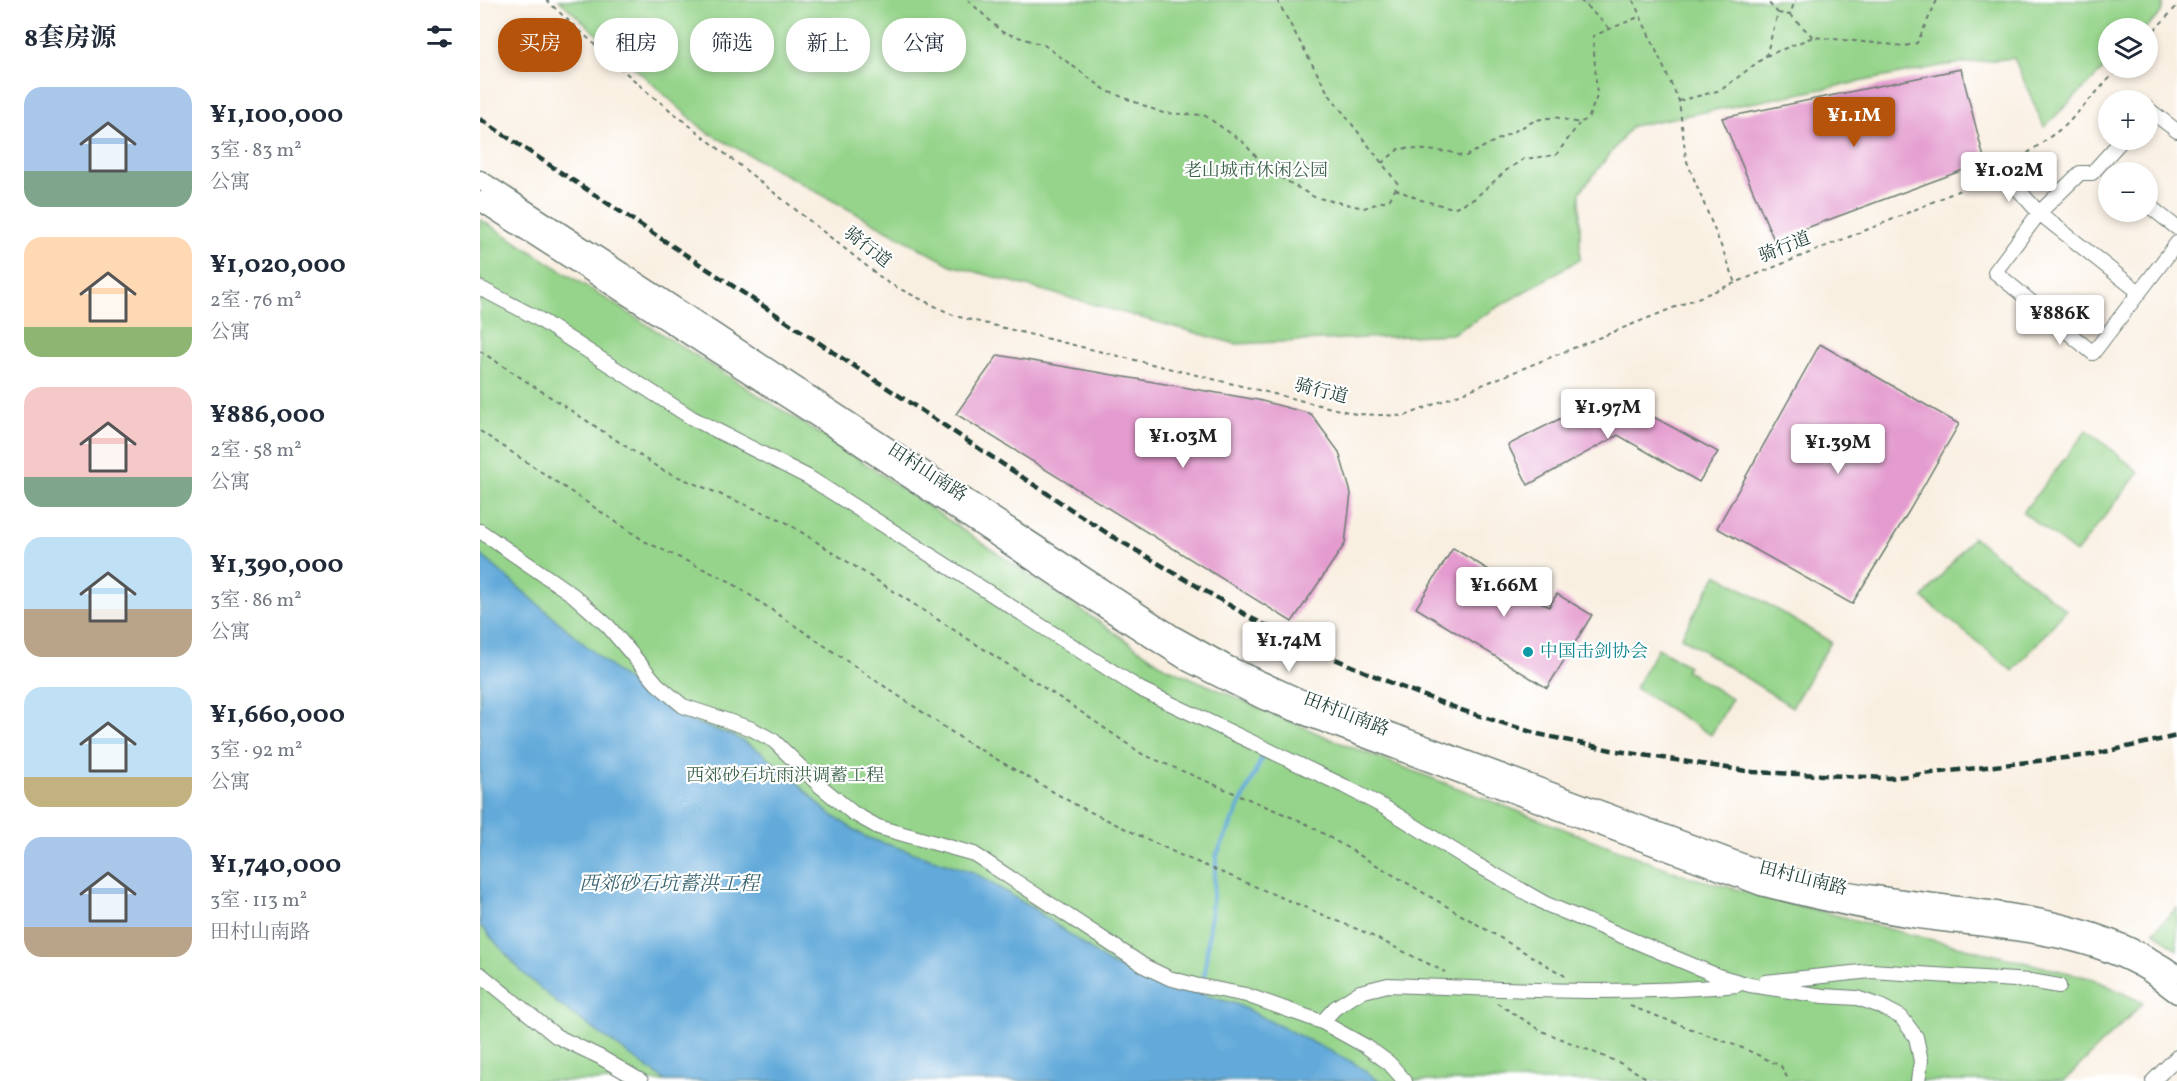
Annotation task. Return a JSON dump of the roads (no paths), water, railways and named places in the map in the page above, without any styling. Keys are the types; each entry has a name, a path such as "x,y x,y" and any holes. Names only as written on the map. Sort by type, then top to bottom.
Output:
{"main road":[{"name":"田村山南路","path":"480,180 1173,635 1229,666 1299,698 1758,869 1815,884 1872,895 2016,913 2074,926 2116,940 2157,959 2177,974"},
{"name":"田村山南路","path":"480,201 844,435 1188,662 1263,700 1761,886 1832,904 2054,938 2108,953 2147,972 2177,994"}],"street":[{"path":"2158,117 2177,131"},
{"path":"2002,172 2039,213 2139,292"},
{"path":"2098,172 2080,173 2039,213 1995,272 2093,353 2177,243"},
{"path":"2158,213 2177,228"},
{"path":"480,288 537,318 692,418 808,477 1140,689 1384,807 1474,863 1546,904 1718,976 1746,984 1823,996 1857,998 1901,1017 1916,1037 1921,1061 1918,1081"},
{"path":"480,531 573,595 608,626 657,684 682,706 752,729 774,741 819,785 853,813 878,827 974,854 1146,967 1169,978 1246,995 1322,1022 1367,1047 1389,1063 1404,1081"},
{"path":"1322,1022 1335,1008 1360,992 1388,985 1589,990 1696,989 1871,971 2031,981 2059,986"},
{"path":"480,974 556,1036 600,1057 641,1081"},
{"path":"2153,1081 2177,1057"}],"water":[{"name":"西郊砂石坑蓄洪工程","path":"480,554 626,680 681,718 734,736 760,751 798,783 827,812 865,837 973,872 1034,909 1112,965 1153,981 1236,1004 1354,1063 1379,1081 666,1081 557,1003 523,973 480,925"}],"waterway":[{"path":"1202,1000 1217,854 1263,756"}],"railway":[{"path":"480,119 1110,535 1253,619 1321,653 1461,710 1538,734 1611,750 1753,772 1889,778 2090,755 2177,736"}],"place":[{"name":"中国击剑协会","path":"1528,652"}],"park label":[{"name":"老山城市休闲公园","path":"1256,171"},
{"name":"西郊砂石坑雨洪调蓄工程","path":"785,776"}]}
